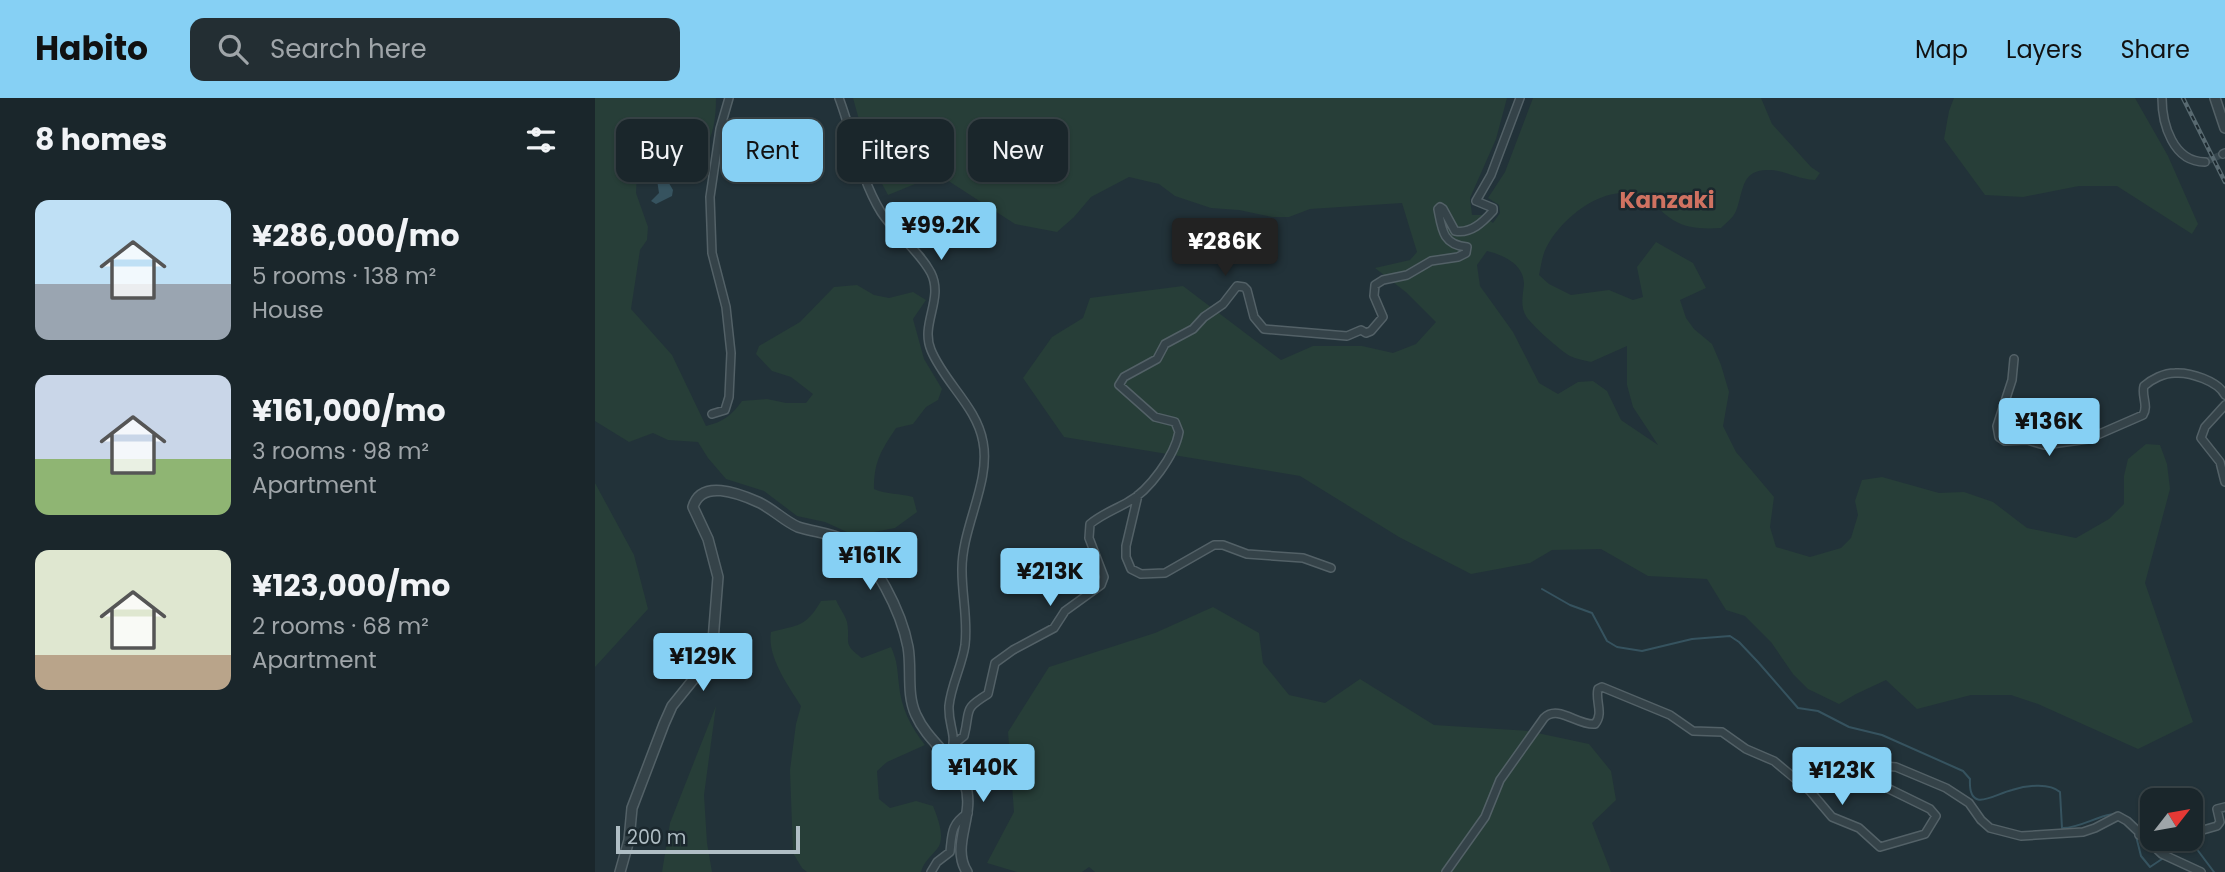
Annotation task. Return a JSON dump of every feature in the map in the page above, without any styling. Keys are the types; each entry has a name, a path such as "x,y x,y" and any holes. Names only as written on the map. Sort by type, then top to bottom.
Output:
{"street":[{"path":"712,414 725,410 729,397 731,353 728,320 712,253 710,197 720,129 729,98"},
{"path":"839,98 870,190 882,212 931,273 936,287 927,332 931,351 979,427 983,442 983,467 963,546 962,573 967,630 949,706 954,744 949,758"},
{"path":"954,744 964,736 968,709 976,700 988,694 995,663 1054,628 1065,611 1101,585 1104,577 1089,538 1090,524 1110,510 1129,502 1159,473 1179,432 1175,422 1155,417 1119,385 1123,377 1157,359 1165,344 1193,329 1223,303 1237,286 1247,290 1255,317 1264,329 1347,336 1361,330 1371,331 1383,317 1374,296 1375,285 1383,280 1407,275 1431,261 1467,253 1467,247 1448,241 1443,234 1438,209 1443,209 1455,230 1464,233 1473,229 1493,211 1493,208 1476,201 1491,175 1520,98"},
{"path":"2162,98 2162,119 2170,137 2186,158 2194,162 2205,162"},
{"path":"2215,98 2225,128"},
{"path":"2014,359 2012,380 1997,426 2000,437 2005,441 2027,440 2052,444 2094,437 2143,415 2146,408 2144,386 2172,373 2214,383 2225,395"},
{"path":"2225,405 2205,427 2201,438 2220,462 2225,482"},
{"path":"620,872 629,840 632,808 664,724 672,706 701,670 713,641 718,577 708,539 693,507 698,497 715,490 757,501 796,526 845,540 865,555 876,571 904,628 911,697 916,716 931,741 949,758 965,784 968,813 960,854 967,872"},
{"path":"1138,494 1126,557 1131,569 1141,574 1165,573 1214,545 1223,545 1247,554 1303,558 1331,568"},
{"path":"1445,872 1485,817 1500,779 1544,718 1550,713 1556,713 1586,724 1595,724 1600,715 1596,693 1598,688 1602,687 1670,715 1693,731 1719,731 1746,749 1775,761 1810,791 1832,817 1859,828 1880,846 1925,834 1936,816 1930,809 1877,783 1876,771 1884,766 1896,767 1951,791 1969,803 1983,822 1995,830 2025,837 2076,833 2095,828 2117,816 2127,821 2139,835 2168,858 2201,872"},
{"path":"2203,830 2217,826 2220,822 2217,809 2225,807"},
{"path":"931,872 937,862 950,852 953,827 957,820 968,813"}],"green space":[{"path":"595,98 716,98 714,126 708,142 708,119 616,119 616,182 637,182 636,193 648,227 647,240 640,250 631,309 672,355 706,426 727,417 742,401 767,399 806,403 813,394 791,377 772,371 756,354 759,346 800,322 834,287 857,285 874,295 889,298 913,292 926,300 913,319 924,359 942,389 938,400 926,407 913,424 896,428 879,457 874,489 913,497 917,512 895,528 874,532 847,532 825,522 797,516 764,491 726,479 698,442 668,440 653,433 629,442 595,421"},
{"path":"853,98 1507,98 1496,139 1470,198 1472,215 1482,215 1493,223 1500,213 1499,205 1488,198 1505,172 1533,98 1761,98 1772,124 1811,167 1820,173 1815,180 1771,170 1754,173 1745,182 1735,214 1721,228 1684,225 1638,195 1611,194 1585,206 1562,226 1545,251 1539,275 1549,284 1571,295 1609,290 1633,300 1643,297 1637,267 1656,242 1693,263 1706,288 1680,300 1686,318 1694,329 1712,344 1721,365 1729,392 1723,426 1736,452 1774,497 1770,527 1776,547 1810,557 1841,548 1851,538 1858,515 1855,501 1862,480 1882,477 1939,493 1964,492 1993,502 2027,528 2076,538 2109,519 2124,504 2124,476 2128,459 2146,444 2160,445 2167,464 2170,489 2145,583 2193,722 2138,749 2038,704 2011,695 1971,695 1917,709 1886,680 1839,704 1808,689 1793,674 1771,642 1745,616 1726,610 1707,579 1648,576 1601,549 1552,550 1530,563 1471,574 1399,537 1300,476 1064,437 1023,378 1052,337 1083,318 1090,298 1183,286 1281,360 1313,346 1362,346 1393,353 1416,344 1436,322 1407,293 1375,268 1410,260 1417,252 1402,203 1310,209 1289,217 1272,217 1239,210 1211,208 1175,196 1159,184 1129,177 1091,197 1057,232 1015,224 950,182 954,182 954,119 859,119","holes":["1487,251 1506,258 1517,266 1523,277 1522,304 1526,316 1566,353 1591,362 1627,346 1627,385 1633,407 1658,445 1621,420 1607,391 1593,381 1578,382 1558,394 1539,383 1513,332 1480,286 1477,265"]},
{"path":"1954,98 2135,98 2168,156 2198,224 2192,234 2117,186 2079,186 2023,197 1985,195 1944,139"},
{"path":"881,182 916,182 915,184 888,195"},
{"path":"595,483 634,555 648,609 595,667"},
{"path":"836,600 847,622 849,645 855,653 862,658 891,647 904,709 925,745 887,762 877,771 879,799 890,808 916,801 933,806 941,840 921,872 807,872 793,853 790,770 801,706 775,661 771,632 800,624 811,616 821,601"},
{"path":"1213,607 1259,633 1263,663 1289,695 1325,703 1360,679 1434,725 1528,731 1589,744 1611,771 1616,800 1592,823 1611,872 1095,872 1089,867 1082,872 1017,872 987,863 1014,812 1008,732 1049,667 1155,633"},
{"path":"716,706 704,795 712,872 662,872 670,823"}],"water":[{"path":"657,182 668,182 673,190 672,196 656,204 651,201 659,193"}],"waterway":[{"path":"1542,589 1570,605 1592,613 1607,641 1617,647 1642,651 1692,639 1730,636 1758,662 1798,708 1818,711 1849,727 1882,735 1963,771 1970,779 1973,796 1978,799 1983,800 2023,787 2043,786 2060,792 2062,828 2114,814 2128,818"},
{"path":"2136,836 2141,856 2150,867 2165,857"},
{"path":"2169,854 2186,839 2193,844 2214,872"}],"tunnel":[{"path":"2205,162 2223,154"}],"railway":[{"path":"2183,98 2225,182"}],"district":[{"name":"Kanzaki","path":"1667,200"}]}
